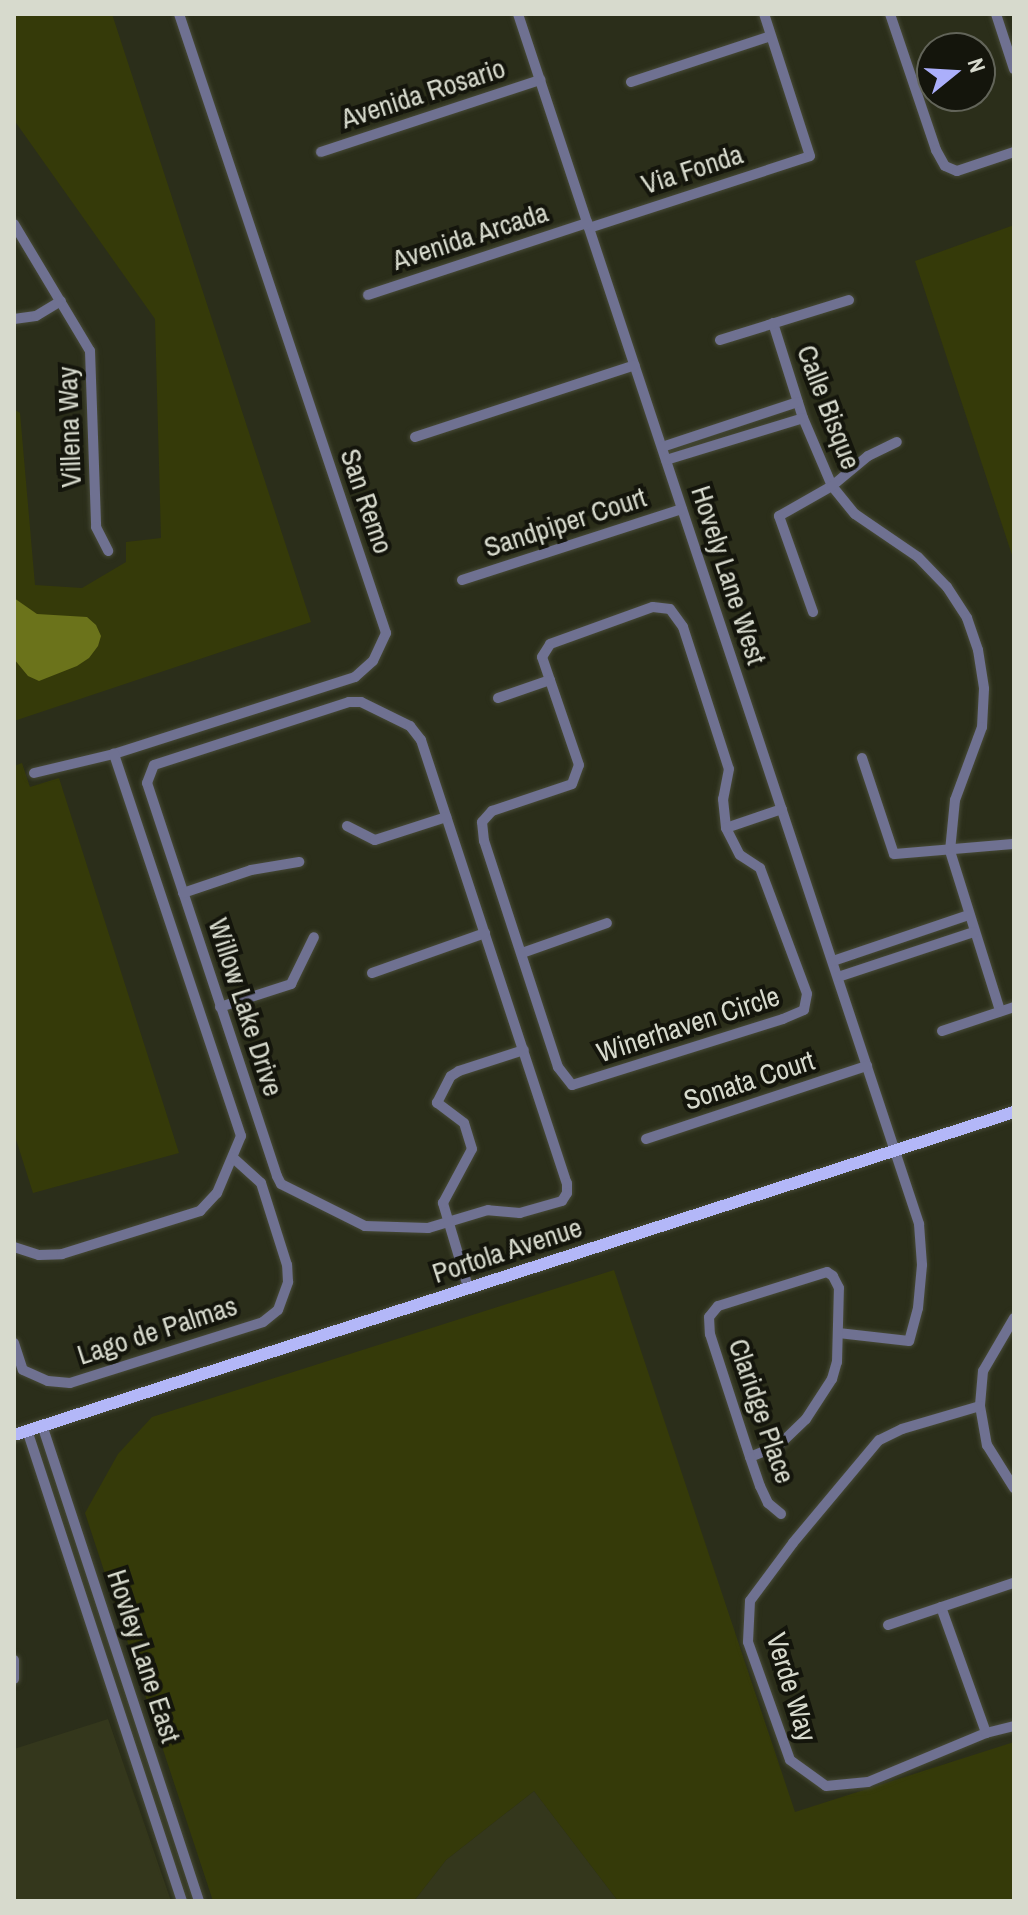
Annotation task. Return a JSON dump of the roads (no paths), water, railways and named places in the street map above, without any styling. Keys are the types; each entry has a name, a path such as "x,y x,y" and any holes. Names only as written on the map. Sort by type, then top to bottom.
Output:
{"main road":[{"name":"Portola Avenue","path":"20,1433 1014,1112"}],"street":[{"name":"San Remo","path":"34,773 114,754 355,677 373,661 386,633 179,14"},
{"name":"Hovely Lane West","path":"518,14 919,1224 922,1265 918,1308 909,1341 838,1333"},
{"path":"631,82 771,36 764,14"},
{"path":"890,14 936,150 945,166 957,171 1014,152"},
{"path":"996,14 1009,39 1014,69"},
{"name":"Via Fonda","path":"588,225 810,156 771,36"},
{"name":"Avenida Rosario","path":"321,152 540,80"},
{"name":"Villena Way","path":"14,224 90,351 96,527 108,551"},
{"name":"Avenida Arcada","path":"368,295 588,225"},
{"path":"720,340 849,300"},
{"path":"14,319 36,316 61,301"},
{"name":"Calle Bisque","path":"773,323 803,418 832,486 855,514 918,557 947,587 967,618 978,650 984,689 982,727 955,800 950,851 1000,1011"},
{"path":"415,437 635,365"},
{"path":"662,447 798,402"},
{"path":"750,417 757,433"},
{"path":"666,460 803,418"},
{"path":"813,612 779,516 832,486 868,456 897,442"},
{"name":"Sandpiper Court","path":"462,580 682,509"},
{"path":"607,923 522,953 484,841 482,822 492,811 572,784 579,765 542,657 550,644 653,607 670,609 683,627 729,769 723,799 726,828 782,809"},
{"path":"498,698 550,680"},
{"name":"Willow Lake Drive","path":"349,702 361,702 417,733 446,817 524,1050 567,1193 562,1201 520,1213 488,1210 428,1228 365,1226 281,1184 147,783 154,765 349,702"},
{"path":"14,1247 39,1255 62,1254 200,1211 209,1204 241,1136 114,754"},
{"path":"862,758 894,854 1014,844"},
{"path":"347,826 375,840 446,817"},
{"name":"Winerhaven Circle","path":"522,953 558,1067 572,1085 804,1010 807,994 774,897 760,868 740,855 726,828"},
{"path":"183,893 251,870 299,862"},
{"path":"833,961 969,915"},
{"path":"922,930 928,947"},
{"path":"838,977 974,932"},
{"path":"372,973 485,933"},
{"path":"220,1007 291,984 314,937"},
{"path":"942,1031 1014,1007"},
{"path":"468,1287 443,1203 472,1149 464,1123 437,1103 451,1076 459,1071 524,1050"},
{"name":"Sonata Court","path":"646,1139 867,1066"},
{"name":"Lago de Palmas","path":"14,1343 23,1370 48,1381 70,1383 263,1322 278,1310 288,1282 287,1265 261,1183 233,1158"},
{"name":"Claridge Place","path":"781,1514 768,1503 750,1457 710,1334 709,1317 718,1306 820,1272 833,1276 839,1288 838,1333"},
{"path":"1014,1318 983,1371 980,1406 987,1445 1014,1488"},
{"path":"750,1457 779,1445 821,1398 837,1362 838,1333"},
{"name":"Verde Way","path":"980,1406 902,1429 879,1440 793,1543 750,1601 748,1642 790,1760 826,1786 868,1782 986,1733 1014,1726"},
{"name":"Hovley Lane East","path":"42,1425 199,1901"},
{"name":"Hovley Lane East","path":"20,1433 182,1901"},
{"path":"888,1625 1013,1583"},
{"path":"941,1607 986,1733"},
{"path":"122,1724 136,1726 165,1797"}]}
